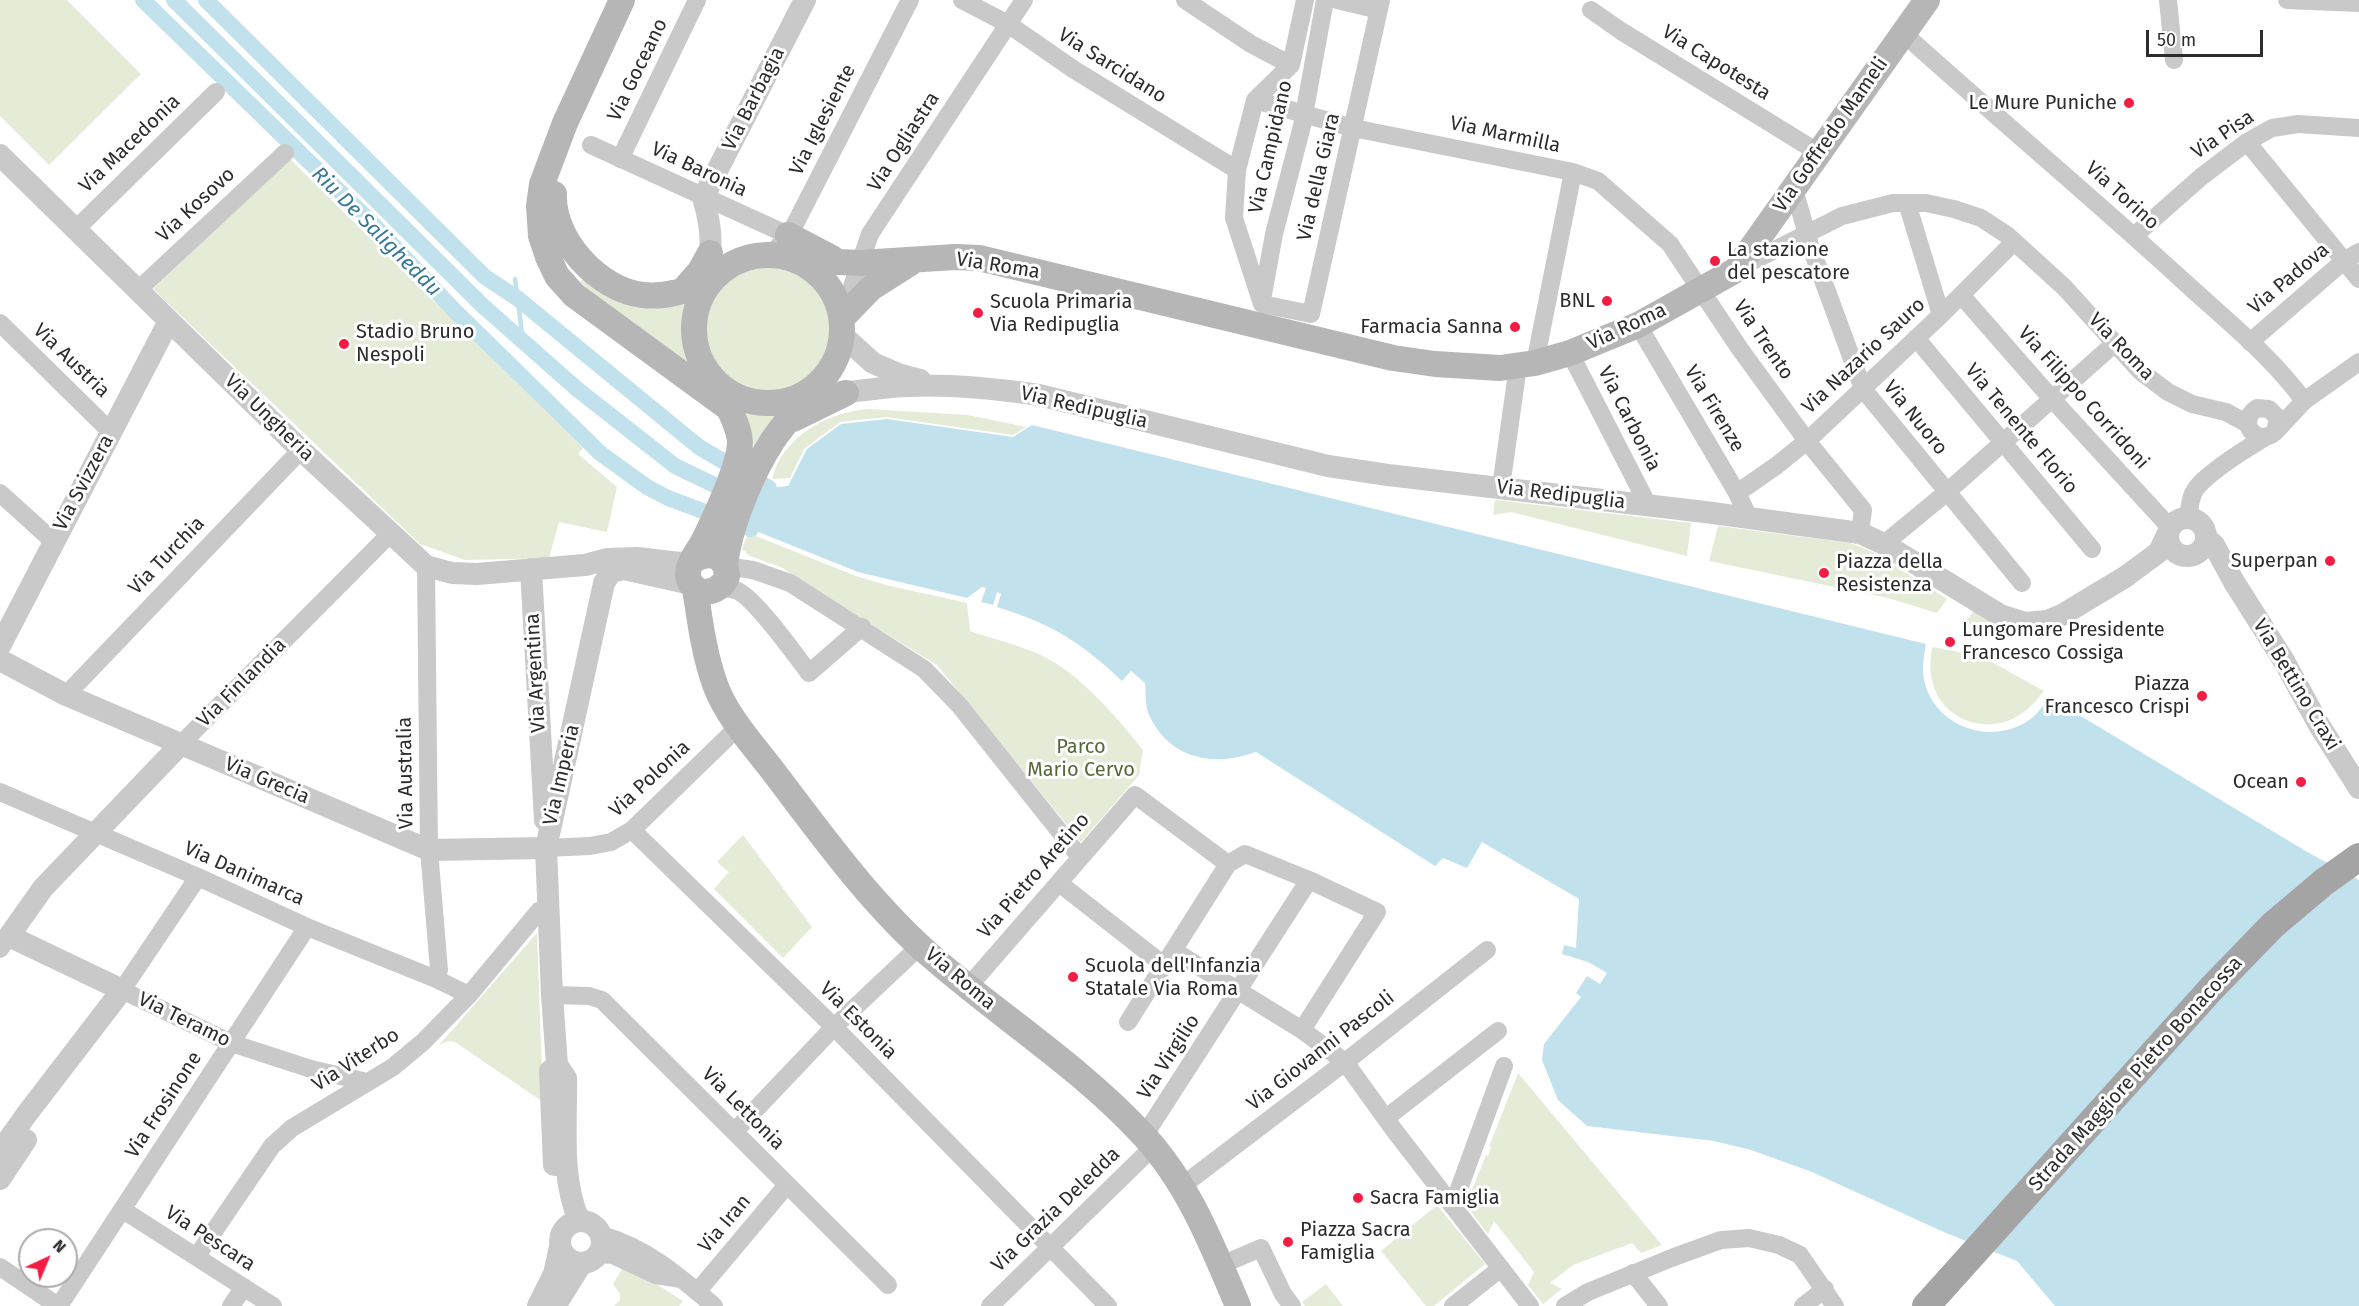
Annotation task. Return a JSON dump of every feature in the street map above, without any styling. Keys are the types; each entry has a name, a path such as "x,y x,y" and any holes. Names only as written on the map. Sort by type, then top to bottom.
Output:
{"main road":[{"path":"622,0 565,123 542,184 539,206 541,236 548,258 558,276 574,295 606,320 715,392 732,394 747,401 763,404 780,403 796,398 823,380 833,366 849,326 871,288 918,258"},
{"name":"Via Goffredo Mameli","path":"1736,270 1927,0"},
{"path":"565,123 557,164 554,205 558,225 576,254 604,279 623,289 642,295 682,292 711,280"},
{"path":"788,236 835,260"},
{"path":"682,292 700,271 710,253"},
{"path":"710,253 711,280"},
{"path":"715,392 697,353 693,334 694,315 700,297 711,280 727,266 747,257 768,254 797,260 810,268 831,290 849,326"},
{"name":"Via Roma","path":"797,260 835,260 860,263 918,258 979,258 1259,315 1393,358 1478,367 1526,364 1570,353 1638,325 1736,270"},
{"name":"Via Roma","path":"810,390 790,420 747,463 705,577 702,635 716,688 738,727 835,852 920,946 1089,1084 1149,1141 1182,1186 1199,1216 1238,1306"},
{"name":"Via Roma","path":"715,392 737,426 747,463"},
{"path":"790,420 846,393"},
{"name":"Strada Maggiore Pietro Bonacossa","path":"1926,1306 2211,989 2272,925 2324,882 2359,857"}],"street":[{"name":"Via Goceano","path":"620,159 697,0"},
{"name":"Via Barbagia","path":"703,198 805,0"},
{"name":"Via Iglesiente","path":"768,254 788,236 910,0"},
{"name":"Via Sarcidano","path":"962,0 1008,24 1073,69 1237,170"},
{"name":"Via Ogliastra","path":"849,326 860,263 870,234 1024,0"},
{"path":"1185,0 1251,44 1291,64"},
{"name":"Via Campidano","path":"1259,315 1234,218 1237,170 1255,100 1291,64 1305,0"},
{"name":"Via Campidano","path":"1259,315 1274,234 1304,115 1325,0"},
{"path":"1337,0 1380,5"},
{"path":"2168,0 2174,60"},
{"path":"2287,0 2359,3"},
{"name":"Via della Giara","path":"1259,315 1311,314 1380,5"},
{"name":"Via Capotesta","path":"1591,10 1819,153"},
{"name":"Via Torino","path":"1903,33 2134,236 2250,342 2286,376 2304,401"},
{"name":"Via Macedonia","path":"76,229 216,92"},
{"name":"Via Marmilla","path":"1255,100 1353,128 1574,172 1598,181 1670,244 1702,290"},
{"name":"Via Pisa","path":"2134,236 2201,177 2247,142 2272,128 2298,124 2359,128"},
{"path":"2247,142 2352,256 2359,279"},
{"name":"Via Baronia","path":"591,145 788,236"},
{"name":"Via Kosovo","path":"138,290 285,153"},
{"name":"Via Ungheria","path":"0,154 301,450 426,566 452,573 477,574 585,565 608,559 637,558 680,563 705,577"},
{"path":"1501,487 1526,364 1574,172"},
{"name":"Via Nuoro","path":"1794,189 1806,233 1863,389 2022,583"},
{"path":"703,198 710,218 710,253"},
{"name":"Via Roma","path":"1736,270 1842,216 1893,203 1926,203 1981,219 1996,226 2065,288 2140,371 2168,392 2192,404 2226,412 2259,431"},
{"path":"1907,203 1941,315"},
{"name":"Via Nazario Sauro","path":"1737,493 1807,441 1941,315 2014,242"},
{"name":"Via Padova","path":"2250,342 2352,256"},
{"name":"Via Trento","path":"1702,290 1740,349 1807,441 1863,510 1860,533"},
{"name":"Via Filippo Corridoni","path":"1961,295 2052,399 2165,522 2169,532"},
{"name":"Via Svizzera","path":"0,646 169,321"},
{"name":"Via Austria","path":"0,323 111,432"},
{"name":"Via Firenze","path":"1638,325 1737,493 1749,518"},
{"name":"Via Redipuglia","path":"849,326 873,363 901,375 945,386"},
{"name":"Via Tenente Florio","path":"1916,338 2092,549"},
{"path":"1884,544 1947,492 2114,344"},
{"name":"Via Carbonia","path":"1570,353 1648,505"},
{"path":"2259,431 2359,362"},
{"name":"Via Redipuglia","path":"810,390 846,393 902,386 996,389 1039,395 1328,465 1388,475 1648,505 1860,533 1884,544 2000,615 2025,623 2047,621 2062,615 2145,563 2159,552 2169,532"},
{"path":"2259,431 2248,419 2253,411 2264,407 2304,401"},
{"path":"2188,518 2190,501 2197,487 2245,449 2259,431 2278,418 2269,408"},
{"name":"Via Turchia","path":"66,694 301,450"},
{"path":"0,493 54,541"},
{"path":"2188,518 2200,523 2204,529 2193,549 2171,548 2169,532 2177,520 2188,518"},
{"name":"Via Finlandia","path":"4,942 44,888 94,833 390,534"},
{"name":"Via Bettino Craxi","path":"2193,549 2214,545 2234,582 2284,661 2319,725 2359,788"},
{"name":"Via Redipuglia","path":"2145,563 2193,549"},
{"path":"585,565 598,573 604,583 611,572 624,569 705,577 753,570 790,583 862,627 924,669 947,691 1080,857"},
{"name":"Via Australia","path":"426,566 429,850 439,970 436,979"},
{"name":"Via Argentina","path":"531,569 552,778 546,848"},
{"path":"705,577 739,591 753,603 809,673 862,627"},
{"name":"Via Imperia","path":"552,778 604,583"},
{"name":"Via Grecia","path":"0,660 66,694 180,745 429,850 546,848"},
{"name":"Via Polonia","path":"546,848 590,846 611,842 632,830 738,727"},
{"name":"Via Danimarca","path":"0,792 198,877 307,927 469,994"},
{"name":"Via Pietro Aretino","path":"968,987 1135,795 1228,864"},
{"name":"Via Estonia","path":"632,830 834,1027 1108,1306"},
{"name":"Via Imperia","path":"546,848 557,1065 566,1078 568,1179 571,1203 568,1231"},
{"path":"1128,1022 1228,864 1245,854 1377,912 1302,1030"},
{"path":"0,1152 122,990 198,877"},
{"name":"Via Virgilio","path":"1149,1141 1308,880"},
{"path":"1059,883 1170,958 1239,990 1302,1030 1345,1062 1530,1306"},
{"name":"Via Viterbo","path":"197,1256 272,1146 292,1128 393,1067 423,1042 469,994 539,911 548,910"},
{"name":"Via Frosinone","path":"58,1306 307,927"},
{"name":"Via Teramo","path":"4,942 122,990 231,1043 311,1070 367,1082"},
{"path":"735,1131 834,1027 920,946"},
{"name":"Via Giovanni Pascoli","path":"1182,1186 1487,950"},
{"name":"Via Lettonia","path":"552,995 589,996 602,1000 888,1285"},
{"path":"1386,1118 1498,1031"},
{"path":"1450,1202 1456,1197 1504,1066"},
{"path":"0,1179 36,1127 50,1087"},
{"name":"Via Grazia Deledda","path":"990,1306 1149,1141"},
{"name":"Via Iran","path":"697,1292 787,1185"},
{"name":"Via Pescara","path":"123,1210 273,1306"},
{"path":"555,1306 594,1251 594,1225 568,1231"},
{"path":"568,1231 566,1257 576,1263 594,1251 613,1255 656,1275 682,1279 714,1306"},
{"path":"538,1306 554,1274 568,1231"},
{"path":"1565,1306 1588,1292 1721,1240 1749,1238 1779,1245 1800,1255 1835,1306"},
{"path":"1221,1265 1261,1248 1283,1294 1292,1306"},
{"path":"0,1268 58,1306"},
{"path":"1453,1306 1501,1268"},
{"path":"1633,1273 1659,1306"},
{"path":"231,1306 244,1287"},
{"path":"1803,1306 1825,1289"}],"green space":[{"path":"0,0 67,0 141,74 49,165 0,116"},
{"name":"Stadio Bruno Nespoli","path":"289,158 583,448 578,454 617,487 607,532 559,522 549,558 465,560 420,544 153,289"},
{"path":"768,265 792,270 813,284 827,305 832,329 827,353 813,374 792,388 768,393 744,388 723,374 709,353 704,329 709,305 723,284 744,270"},
{"path":"585,278 695,293 690,312 688,340 695,368 592,293 580,282"},
{"path":"869,409 968,415 1026,427 1013,435 886,417 840,422 804,449 790,478 772,479 781,457 808,430 832,417"},
{"path":"745,410 770,415 789,411 754,452 753,438"},
{"path":"1495,500 1691,523 1687,556 1511,512 1493,515"},
{"path":"1718,526 1850,543 1873,552 1947,599 1937,613 1888,598 1709,561"},
{"name":"Parco Mario Cervo","path":"748,533 856,576 967,603 970,631 1041,655 1069,673 1096,697 1143,750 1139,775 1081,842 937,665 783,568 750,556 742,549"},
{"path":"1974,610 2072,619 2049,632 2030,636 1965,623"},
{"path":"1932,647 1981,656 2044,691 2028,709 2008,721 1980,724 1967,721 1945,705 1937,694 1930,664"},
{"path":"743,835 812,927 783,958 714,889 729,872 717,862"},
{"path":"537,933 543,1102 455,1042 449,1041 439,1045"},
{"path":"1518,1073 1662,1245 1641,1253 1632,1243 1573,1265 1550,1283 1562,1289 1543,1304 1528,1285 1534,1272 1494,1221 1488,1234 1466,1205 1486,1155 1488,1156 1491,1148 1489,1147"},
{"path":"1437,1205 1485,1264 1434,1306 1426,1306 1381,1251"},
{"path":"625,1264 683,1301 679,1306 614,1306 620,1300 620,1294 613,1284"},
{"path":"1326,1284 1343,1306 1305,1306 1302,1302"}],"water":[{"path":"887,419 1013,437 1032,425 1926,644 1923,667 1927,690 1945,715 1958,724 1972,730 2003,731 2032,718 2049,697 2309,853 2359,880 2359,1306 2055,1306 2017,1261 1946,1233 1812,1172 1751,1150 1714,1141 1587,1126 1558,1100 1542,1060 1544,1044 1581,997 1576,993 1587,976 1600,984 1607,973 1588,962 1562,954 1564,945 1576,948 1579,899 1482,842 1467,868 1443,858 1435,866 1256,752 1240,757 1209,759 1181,750 1169,742 1158,730 1149,715 1145,683 1131,671 1122,681 1093,655 1065,636 1034,620 997,607 1001,594 997,592 993,605 981,602 986,588 982,587 967,598 858,572 751,529 769,488 788,486 807,449 841,424"}],"waterway":[{"name":"Riu De Saligheddu","path":"143,0 371,222 454,310 600,453 647,487 668,498 751,529 769,488 699,447 517,298 485,277 206,0"},
{"name":"Riu De Saligheddu","path":"174,0 483,306 577,389 675,466 733,494"},
{"path":"515,279 523,341"}],"place":[{"name":"Le Mure Puniche","path":"2129,103"},
{"name":"La stazione del pescatore","path":"1715,261"},
{"name":"BNL","path":"1607,301"},
{"name":"Scuola Primaria Via Redipuglia","path":"978,313"},
{"name":"Farmacia Sanna","path":"1515,327"},
{"name":"Stadio Bruno Nespoli","path":"344,344"},
{"name":"Superpan","path":"2330,561"},
{"name":"Piazza della Resistenza","path":"1824,573"},
{"name":"Lungomare Presidente Francesco Cossiga","path":"1950,642"},
{"name":"Piazza Francesco Crispi","path":"2202,696"},
{"name":"Ocean","path":"2301,782"},
{"name":"Scuola dell'Infanzia Statale Via Roma","path":"1073,977"},
{"name":"Sacra Famiglia","path":"1358,1198"},
{"name":"Piazza Sacra Famiglia","path":"1288,1242"}]}
